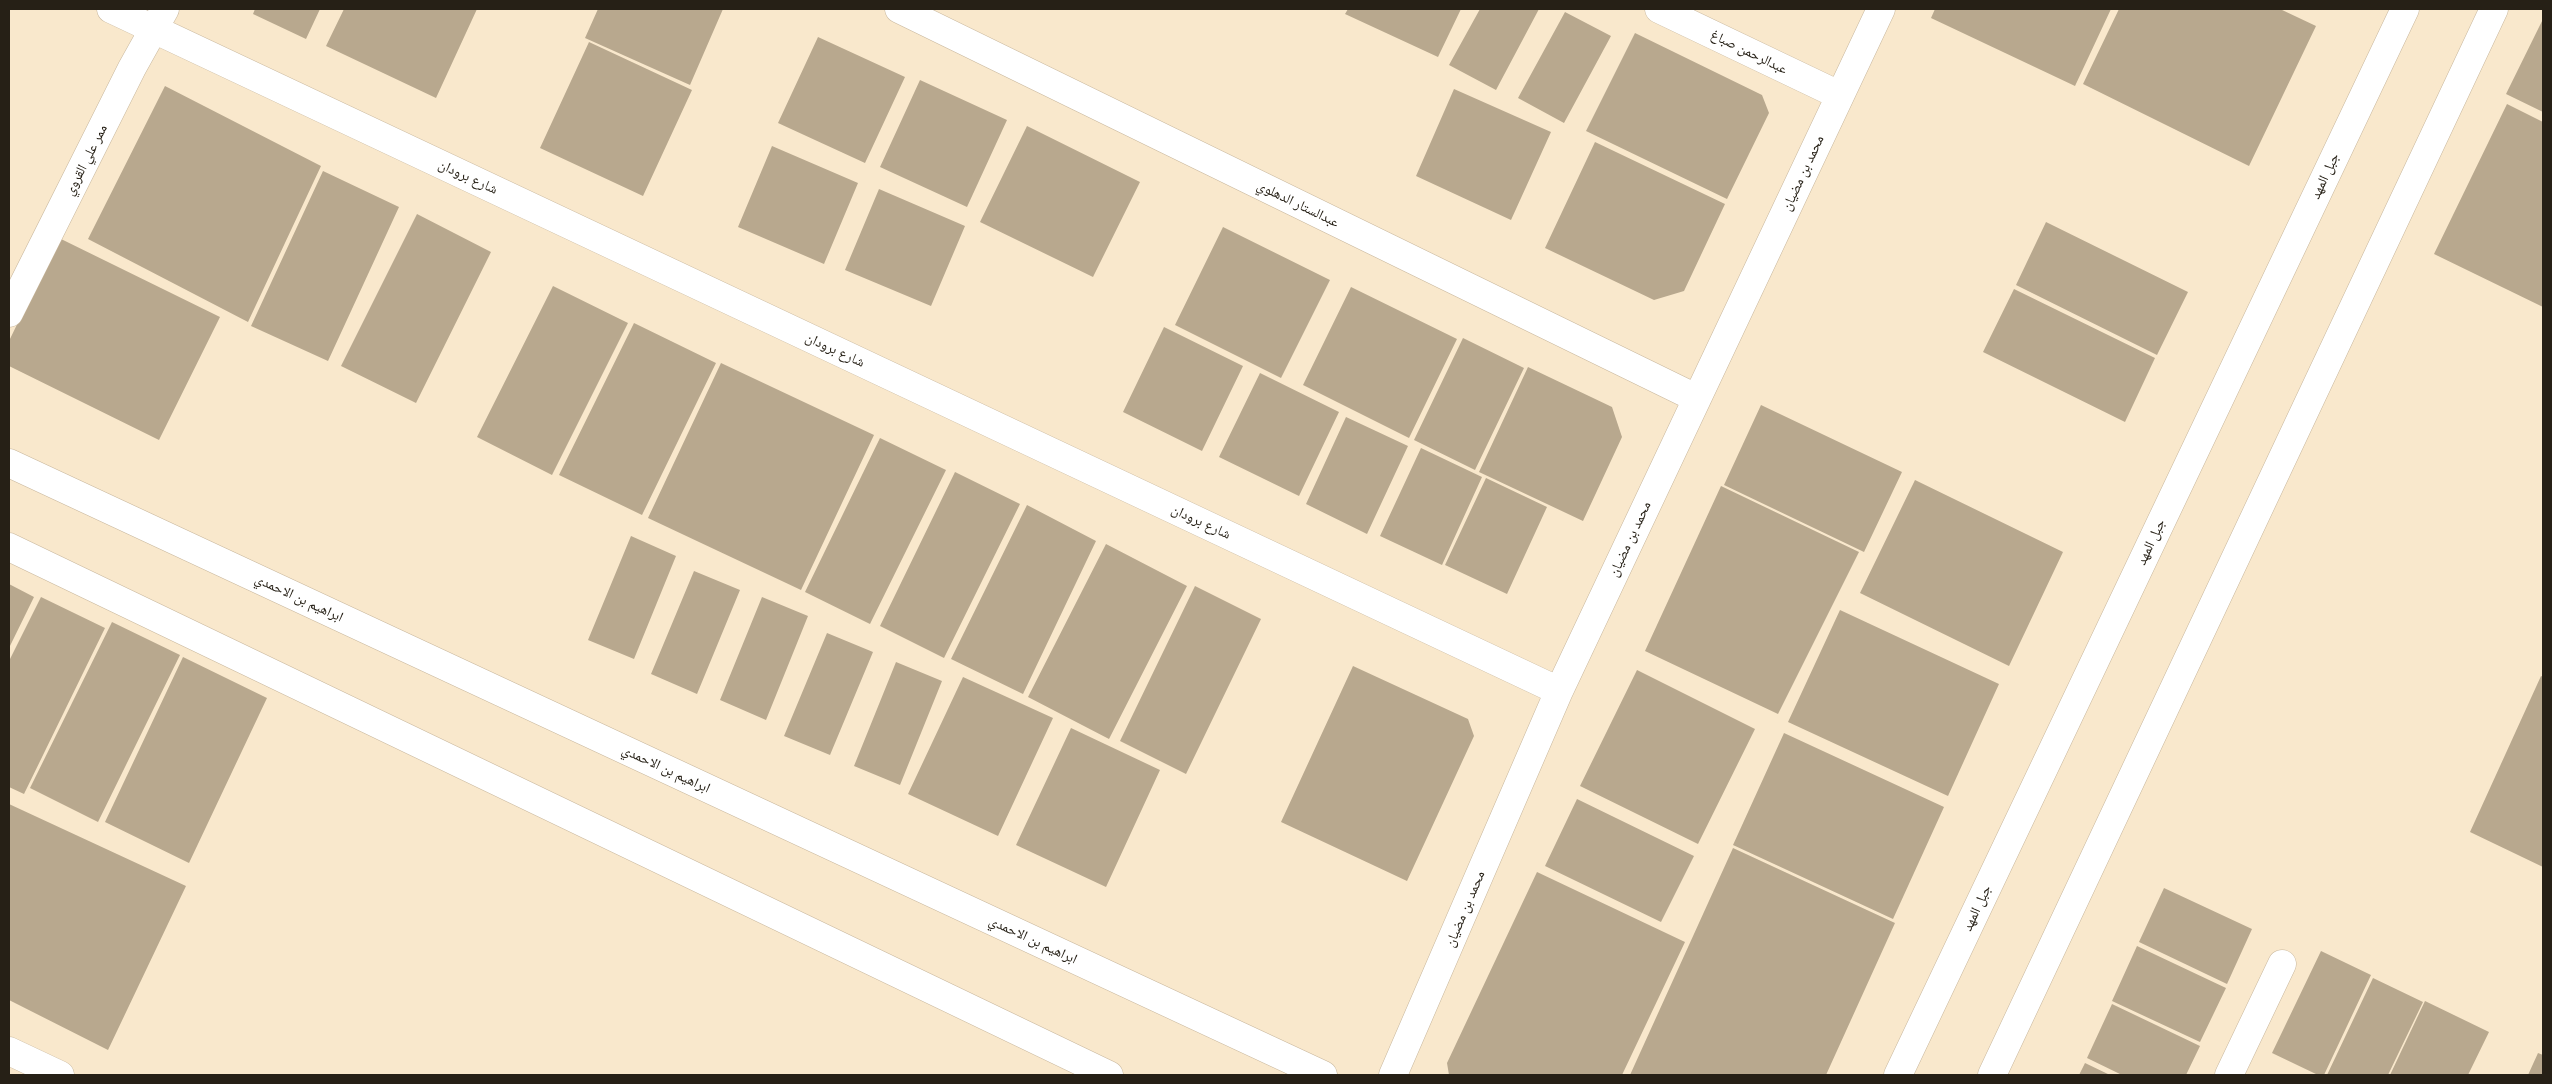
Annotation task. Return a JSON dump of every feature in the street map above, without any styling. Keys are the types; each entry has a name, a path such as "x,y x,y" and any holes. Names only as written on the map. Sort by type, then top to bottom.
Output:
{"street":[{"name":"شارع برودان","path":"111,9 160,19 1559,691"},
{"name":"عبدالستار الدهلوي","path":"899,9 1696,398"},
{"name":"عبدالرحمن صباغ","path":"1659,9 1839,95"},
{"name":"محمد بن مضيان","path":"1393,1075 1559,691 1881,9"},
{"name":"جبل المهد","path":"1898,1075 2405,9"},
{"path":"1992,1075 2494,9"},
{"name":"ممر علي القروي","path":"9,313 132,68 160,19"},
{"name":"ابراهيم بن الاحمدي","path":"9,463 1324,1075"},
{"path":"9,547 1109,1075"},
{"path":"2239,1072 2282,964"},
{"path":"9,1051 60,1075"}],"building":[{"path":"255,9 320,9 306,39 253,14"},
{"path":"344,9 477,9 436,98 326,46"},
{"path":"598,9 723,9 690,85 585,38"},
{"path":"1348,9 1461,9 1438,57 1345,14"},
{"path":"1480,9 1539,9 1496,90 1449,65"},
{"path":"1935,9 2111,9 2075,86 1931,18"},
{"path":"2119,9 2280,9 2316,26 2249,166 2083,84"},
{"path":"1565,12 1611,36 1564,123 1518,98"},
{"path":"2543,19 2543,112 2506,94"},
{"path":"1635,33 1762,95 1769,113 1727,199 1586,131"},
{"path":"818,37 905,77 865,163 778,123"},
{"path":"589,42 692,90 643,196 540,148"},
{"path":"920,80 1007,120 967,207 880,167"},
{"path":"165,86 321,166 248,322 88,239"},
{"path":"1454,89 1551,132 1511,220 1416,176"},
{"path":"2507,104 2543,122 2543,307 2434,254"},
{"path":"1027,126 1140,182 1093,277 980,222"},
{"path":"1595,142 1725,204 1684,291 1654,300 1545,248"},
{"path":"772,146 858,183 824,264 738,227"},
{"path":"323,171 399,207 328,361 251,326"},
{"path":"879,189 965,226 931,306 845,270"},
{"path":"417,214 491,252 416,403 341,366"},
{"path":"2046,222 2188,292 2157,355 2016,285"},
{"path":"1223,227 1330,280 1281,378 1175,325"},
{"path":"59,238 220,317 159,440 9,366 9,341"},
{"path":"553,286 628,323 552,475 477,437"},
{"path":"1351,287 1457,339 1409,438 1303,385"},
{"path":"2014,289 2155,358 2125,422 1983,352"},
{"path":"634,323 716,363 642,515 559,475"},
{"path":"1164,327 1243,366 1202,451 1123,412"},
{"path":"1463,338 1524,368 1475,470 1414,440"},
{"path":"721,363 874,435 801,590 648,518"},
{"path":"1528,367 1612,407 1622,437 1583,521 1479,472"},
{"path":"1260,373 1339,412 1299,496 1219,457"},
{"path":"1761,405 1902,472 1864,552 1724,485"},
{"path":"1346,417 1408,446 1367,534 1306,504"},
{"path":"880,438 946,470 870,624 805,592"},
{"path":"1421,448 1482,477 1442,565 1380,536"},
{"path":"955,472 1020,504 944,658 880,626"},
{"path":"1486,478 1547,507 1507,594 1445,565"},
{"path":"1915,480 2063,552 2009,666 1860,593"},
{"path":"1721,486 1859,552 1778,714 1645,651"},
{"path":"1027,505 1096,541 1023,694 951,659"},
{"path":"631,536 676,556 634,659 588,640"},
{"path":"1106,544 1187,586 1109,739 1028,697"},
{"path":"694,571 740,590 697,694 651,674"},
{"path":"9,584 34,597 9,648"},
{"path":"1195,586 1261,619 1186,774 1120,741"},
{"path":"41,597 105,628 24,794 9,787 9,661"},
{"path":"762,597 808,616 766,720 720,700"},
{"path":"1840,610 1999,684 1948,796 1788,722"},
{"path":"112,622 180,655 98,822 30,788"},
{"path":"827,633 873,652 830,755 784,736"},
{"path":"183,657 267,698 189,863 105,822"},
{"path":"896,662 942,681 900,785 854,766"},
{"path":"1353,666 1468,719 1474,736 1407,881 1281,822"},
{"path":"1637,670 1755,729 1698,844 1580,786"},
{"path":"2541,676 2543,677 2543,867 2470,832"},
{"path":"963,677 1053,718 998,836 908,794"},
{"path":"1071,728 1160,770 1106,887 1016,845"},
{"path":"1784,733 1944,807 1893,919 1733,845"},
{"path":"1577,799 1694,856 1661,922 1545,866"},
{"path":"9,804 186,886 108,1050 9,1000"},
{"path":"1733,848 1895,923 1826,1075 1630,1075"},
{"path":"1537,872 1685,942 1622,1075 1449,1075 1447,1063"},
{"path":"2164,888 2252,929 2227,984 2139,942"},
{"path":"2137,946 2226,988 2200,1042 2112,1001"},
{"path":"2321,951 2371,975 2324,1075 2318,1075 2272,1053"},
{"path":"2373,978 2423,1002 2388,1075 2327,1075"},
{"path":"2425,1001 2489,1032 2468,1075 2390,1075"},
{"path":"2112,1004 2200,1046 2186,1075 2122,1075 2087,1058"},
{"path":"2538,1053 2543,1055 2543,1075 2528,1075"},
{"path":"2085,1063 2110,1075 2079,1075"}]}
